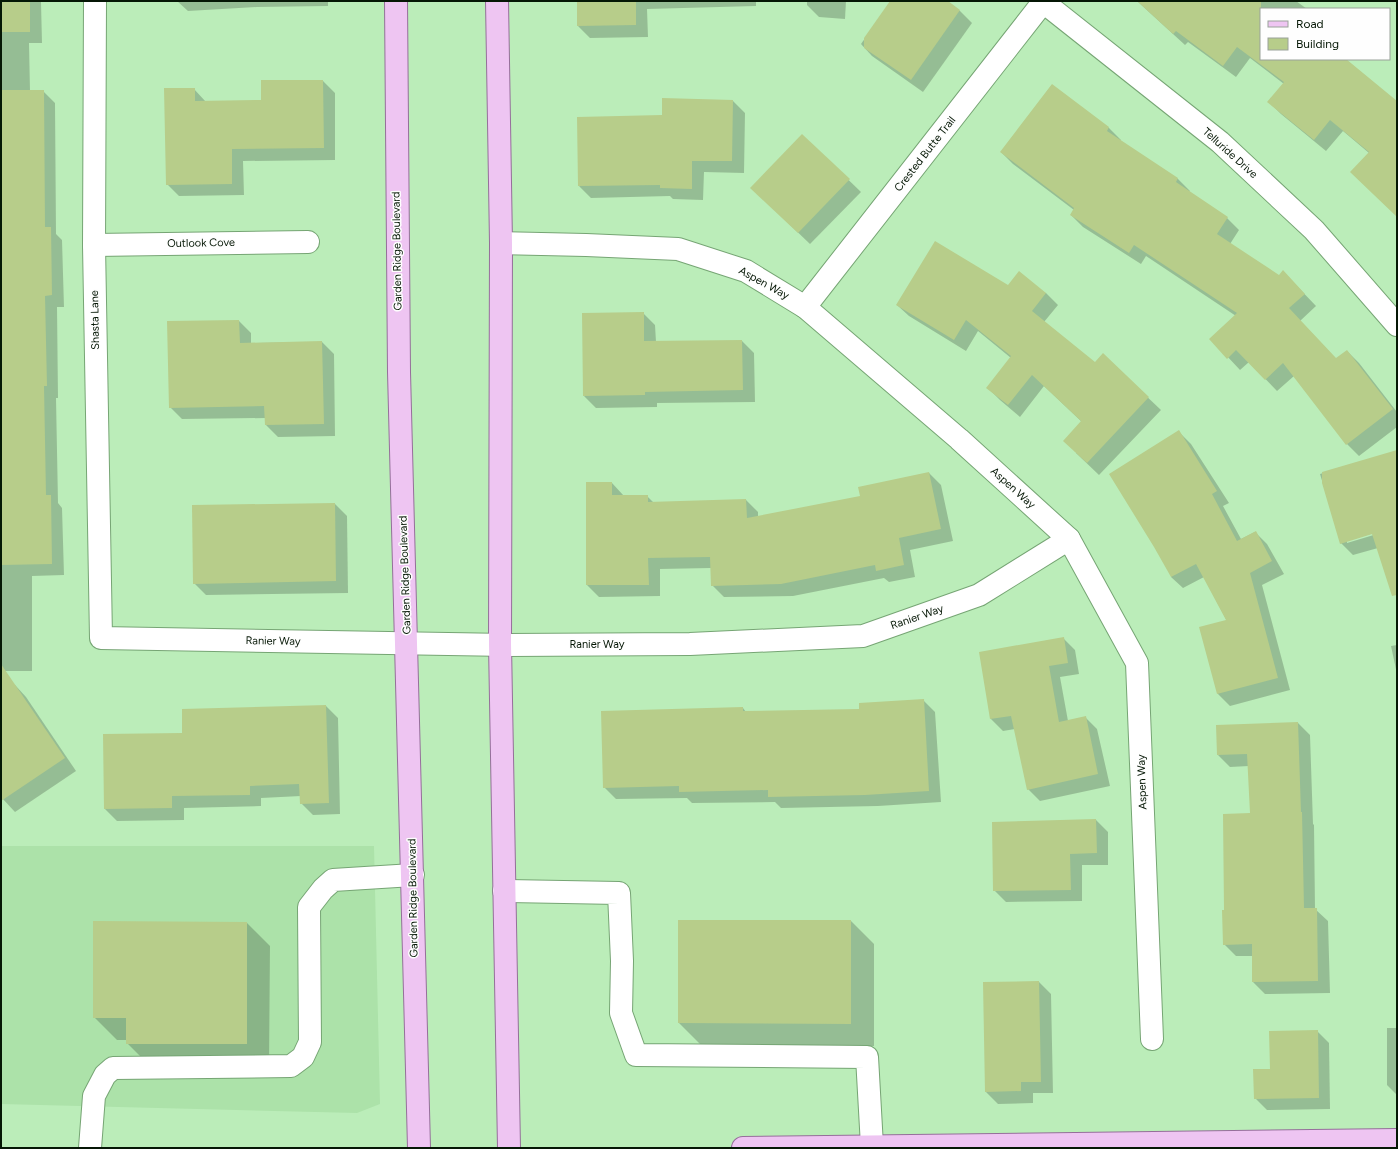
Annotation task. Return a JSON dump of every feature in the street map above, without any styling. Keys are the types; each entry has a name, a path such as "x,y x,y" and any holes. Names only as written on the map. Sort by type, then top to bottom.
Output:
{"main road":[{"name":"Garden Ridge Boulevard","path":"396,1 399,372 419,1148"},
{"path":"497,1 501,243 500,644 509,1148"},
{"path":"743,1148 1397,1140"}],"street":[{"name":"Shasta Lane","path":"95,1 94,245 101,638"},
{"name":"Crested Butte Trail","path":"805,307 1043,1"},
{"name":"Telluride Drive","path":"1043,1 1220,142 1314,230 1397,326"},
{"name":"Outlook Cove","path":"94,245 308,242"},
{"name":"Aspen Way","path":"501,243 678,249 746,271 805,307 959,439 1069,538 1137,663 1152,1039"},
{"name":"Ranier Way","path":"101,638 500,644 690,644 863,636 979,595 1069,538"},
{"path":"90,1148 94,1096 105,1075 113,1068 291,1066 303,1056 310,1042 309,907 323,889 333,880 412,875"},
{"path":"504,891 619,893 622,961 621,1013 636,1055 867,1057 872,1146"}],"shaded area":[{"path":"1,846 374,846 380,1104 357,1113 1,1104"}],"building":[{"path":"1,1 30,1 30,32 1,32"},
{"path":"577,1 636,1 636,25 577,26"},
{"path":"890,1 948,1 960,10 911,80 864,48 864,38"},
{"path":"1137,1 1261,1 1260,60 1347,60 1397,101 1397,217 1350,172 1369,152 1330,120 1314,140 1267,102 1284,82 1237,47 1223,66 1176,31 1173,34"},
{"path":"261,80 323,80 324,148 232,149 232,184 166,185 164,88 195,88 195,101 261,100"},
{"path":"1052,84 1109,127 1107,131 1178,178 1176,182 1228,217 1217,234 1279,275 1283,270 1305,294 1289,308 1336,358 1347,350 1393,409 1346,445 1283,363 1265,380 1236,350 1227,359 1209,339 1237,313 1134,245 1129,253 1070,215 1074,208 1000,152"},
{"path":"1,90 44,90 45,227 51,227 52,295 45,296 47,386 44,386 46,495 51,495 52,564 1,565"},
{"path":"662,98 733,100 732,161 692,161 692,189 660,188 660,185 578,186 577,117 662,115"},
{"path":"802,134 850,179 798,233 750,188"},
{"path":"935,241 1008,285 1019,271 1046,293 1032,311 1095,362 1103,353 1149,397 1087,463 1063,441 1081,421 1032,375 1008,405 986,388 1011,356 966,320 954,340 896,305"},
{"path":"644,312 644,341 742,340 743,390 645,392 645,395 583,396 582,313"},
{"path":"239,320 240,343 322,341 324,424 265,425 264,406 169,408 167,321"},
{"path":"1179,430 1217,491 1212,494 1237,541 1256,531 1272,561 1250,573 1278,678 1217,694 1199,627 1226,620 1196,564 1171,577 1109,474"},
{"path":"1397,450 1397,595 1392,596 1372,534 1340,544 1322,483 1322,472"},
{"path":"929,472 941,529 899,538 904,565 876,571 875,565 781,584 711,586 710,557 648,558 649,585 586,585 586,482 612,482 612,495 648,495 648,502 746,499 747,518 860,496 858,487"},
{"path":"335,503 336,581 193,584 192,505"},
{"path":"1064,637 1068,663 1049,666 1059,722 1086,716 1098,774 1027,790 1011,716 990,719 979,652"},
{"path":"1,664 65,758 1,801"},
{"path":"924,699 929,791 865,795 768,797 768,790 679,792 679,786 603,788 601,711 743,707 743,711 859,709 859,703"},
{"path":"326,705 329,803 300,804 299,784 250,786 250,795 172,796 172,808 104,809 103,734 182,733 182,709"},
{"path":"1298,722 1304,908 1317,908 1318,981 1252,982 1252,944 1223,945 1222,910 1224,910 1223,814 1250,813 1247,754 1217,755 1216,725"},
{"path":"1096,819 1097,853 1070,854 1071,890 993,891 992,822"},
{"path":"678,920 851,920 851,1024 678,1023"},
{"path":"93,921 247,922 247,1044 126,1044 126,1018 93,1018"},
{"path":"1039,981 1041,1082 1021,1082 1021,1091 985,1092 983,982"},
{"path":"1318,1030 1319,1098 1254,1099 1253,1069 1270,1069 1269,1031"}]}
